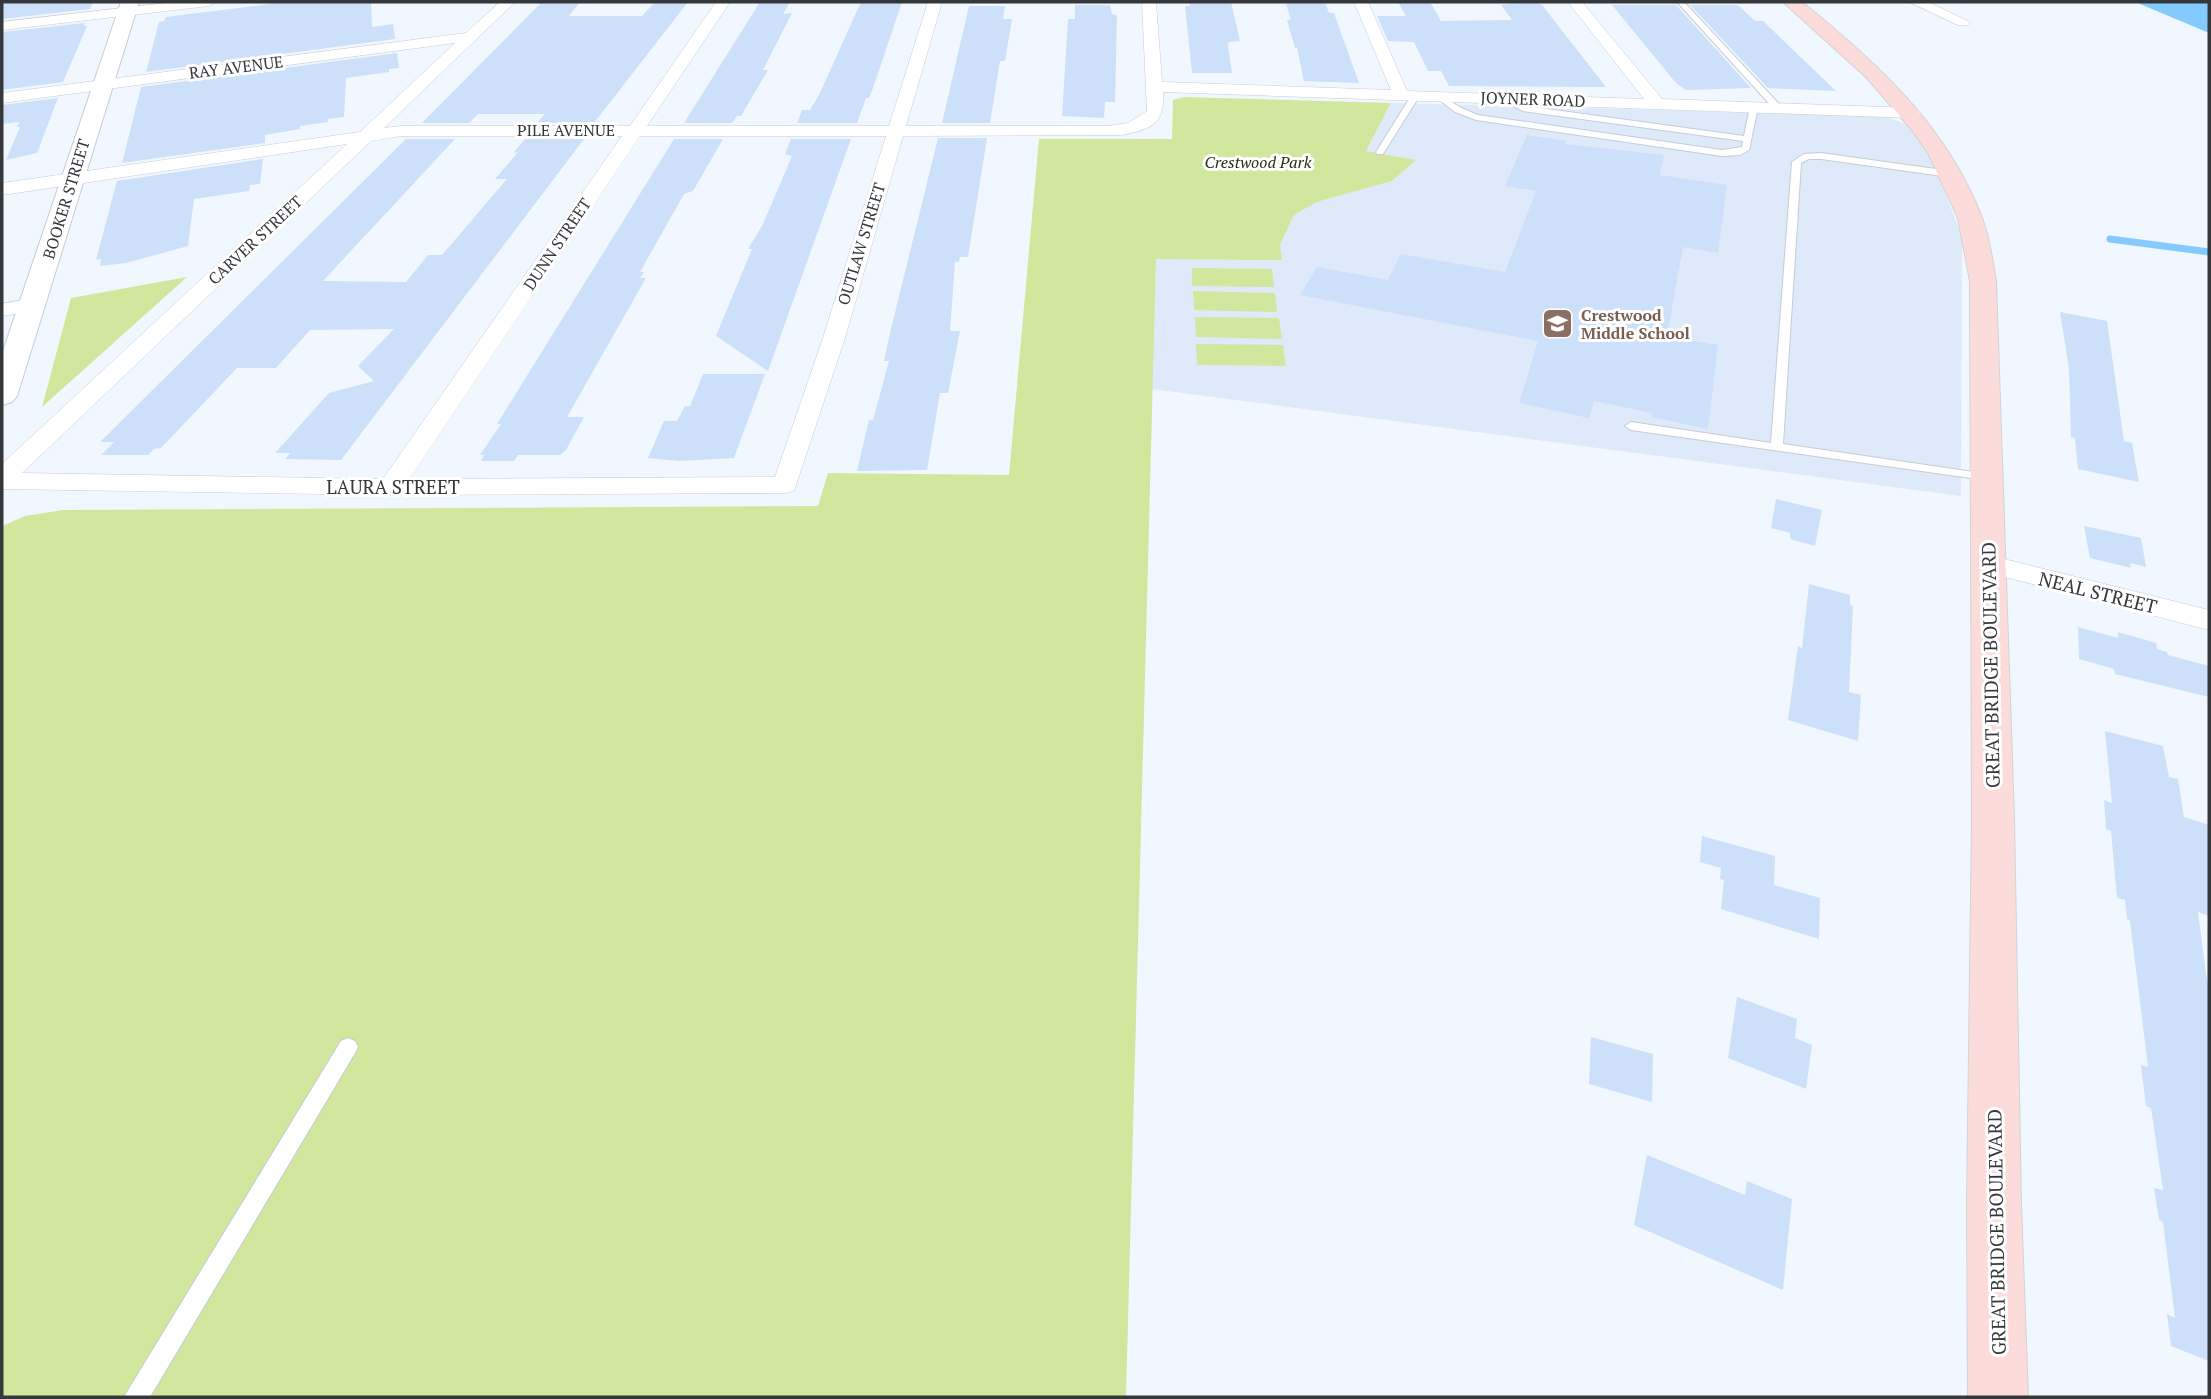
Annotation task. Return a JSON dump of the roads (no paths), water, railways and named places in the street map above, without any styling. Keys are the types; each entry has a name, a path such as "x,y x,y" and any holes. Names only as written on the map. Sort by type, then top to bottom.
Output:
{"main road":[{"name":"GREAT BRIDGE BOULEVARD","path":"1792,2 1865,63 1913,113 1950,174 1969,216 1983,281 1993,818 1994,1205 1998,1397"}],"street":[{"path":"2,26 128,6 209,2"},
{"name":"CARVER STREET","path":"2,480 508,2"},
{"name":"DUNN STREET","path":"391,487 723,2"},
{"name":"OUTLAW STREET","path":"785,485 834,338 935,2"},
{"path":"1149,2 1154,87"},
{"path":"1362,2 1409,95"},
{"path":"1575,2 1657,104"},
{"path":"1916,2 1963,22"},
{"name":"BOOKER STREET","path":"2,396 128,6"},
{"name":"RAY AVENUE","path":"2,98 470,37"},
{"name":"PILE AVENUE","path":"2,189 401,131 1108,131 1133,128 1149,120 1156,112 1154,87"},
{"name":"JOYNER ROAD","path":"1154,87 1913,113"},
{"path":"2,310 32,304"},
{"name":"LAURA STREET","path":"2,480 391,487 785,485"},
{"name":"NEAL STREET","path":"1988,564 2209,620"}],"lane":[{"path":"1679,2 1778,108"},
{"path":"1380,152 1409,95"},
{"path":"1440,96 1458,110 1475,117 1721,153 1740,152 1745,148 1754,107"},
{"path":"1502,98 1523,108 1747,139"},
{"path":"1777,445 1797,162 1807,156 1821,156 1950,174"},
{"path":"1631,425 1987,478"},
{"path":"136,1397 348,1047"}],"water":[{"path":"2138,2 2209,2 2209,33 2140,4"}],"waterway":[{"path":"2110,239 2209,252"}],"place":[{"name":"Crestwood Middle School","path":"1558,324"}],"park label":[{"name":"Crestwood Park","path":"1258,162"}]}
